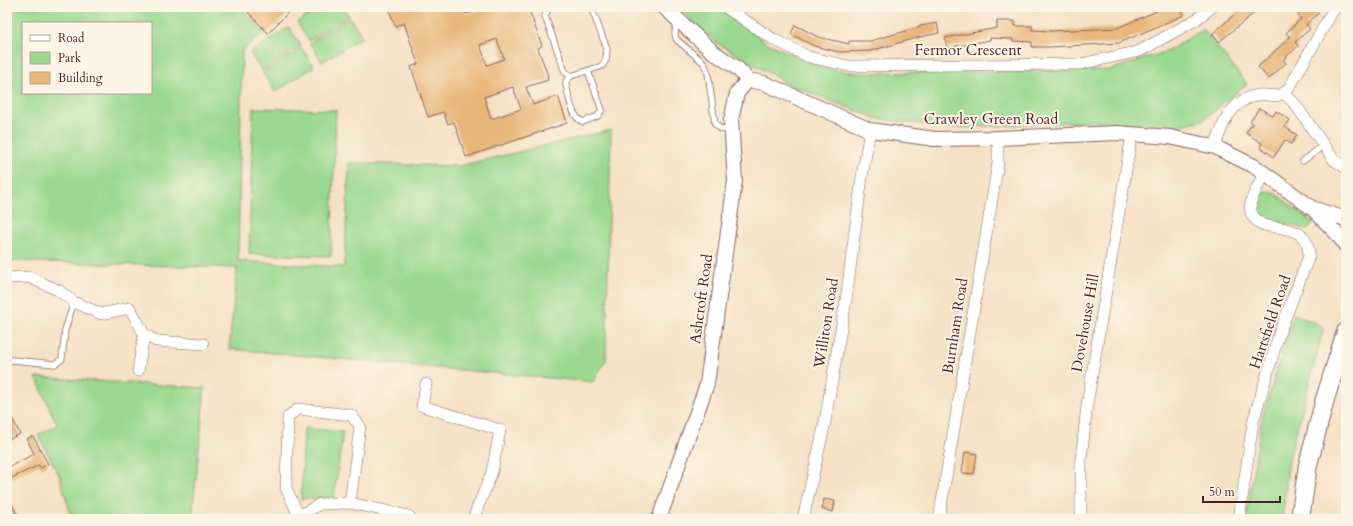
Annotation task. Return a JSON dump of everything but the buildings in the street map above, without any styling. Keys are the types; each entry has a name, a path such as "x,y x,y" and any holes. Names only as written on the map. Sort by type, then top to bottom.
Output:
{"main road":[{"path":"1300,519 1308,465 1325,399 1346,332"}],"street":[{"path":"664,7 712,51 738,69 748,80"},
{"name":"Fermor Crescent","path":"725,7 773,40 809,57 849,66 857,66 1081,64 1140,51 1197,19 1212,7"},
{"path":"1215,147 1224,120 1234,108 1245,100 1258,95 1279,96 1289,88 1335,7"},
{"name":"Crawley Green Road","path":"748,80 764,83 870,130 935,139 1117,133 1170,137 1215,147 1244,160 1312,208 1338,235 1346,246"},
{"name":"Ashcroft Road","path":"659,519 707,384 735,181 731,120 737,93 748,80"},
{"path":"1284,93 1295,104 1334,160 1346,168"},
{"name":"Williton Road","path":"803,519 826,420 846,300 862,177 870,130"},
{"name":"Dovehouse Hill","path":"1081,519 1081,460 1087,405 1132,134"},
{"name":"Burnham Road","path":"939,519 998,162 998,138"},
{"name":"Hartsfield Road","path":"1239,519 1253,422 1279,334 1309,256 1306,239 1300,234 1260,223 1251,211 1252,198 1265,174"},
{"name":"Crawley Green Road","path":"1312,208 1346,219"},
{"path":"7,278 28,277 58,290 74,302 101,314 130,308 144,334 156,341 203,344"},
{"path":"138,371 144,334"},
{"path":"426,384 422,406 500,430 492,472 472,519"},
{"path":"350,503 360,426 351,415 298,409 288,417 286,488 298,517 320,504 350,503 411,518"}],"lane":[{"path":"549,7 545,16 565,72 571,76"},
{"path":"588,71 602,110 598,116 583,122 575,116 566,81 571,76 602,66 606,60 607,49 591,7"},
{"path":"679,21 675,31 677,40 704,63 708,73 715,124 721,129 732,131"},
{"path":"1303,161 1324,145"},
{"path":"12,360 55,364 62,359 65,330 74,302"}],"green space":[{"path":"11,7 240,7 264,32 242,51 238,261 344,267 349,163 459,166 611,130 606,360 593,382 229,349 237,268 7,261 7,124"},
{"path":"322,7 343,7 349,16 309,41 297,22"},
{"path":"677,7 719,7 767,43 825,69 861,73 1110,70 1168,51 1203,29 1247,84 1203,120 1176,126 1095,121 948,128 875,118 788,84 717,43"},
{"path":"350,18 362,37 322,62 310,43"},
{"path":"289,27 301,46 262,71 250,53"},
{"path":"302,48 314,67 275,92 263,73"},
{"path":"253,108 336,110 331,256 249,254"},
{"path":"1262,192 1275,193 1313,223 1307,230 1260,216 1255,203"},
{"path":"1294,314 1324,327 1289,459 1282,519 1246,519 1262,418"},
{"path":"36,377 205,388 192,519 72,519 59,475 38,435 57,425"},
{"path":"304,428 343,432 334,497 301,499"}]}
